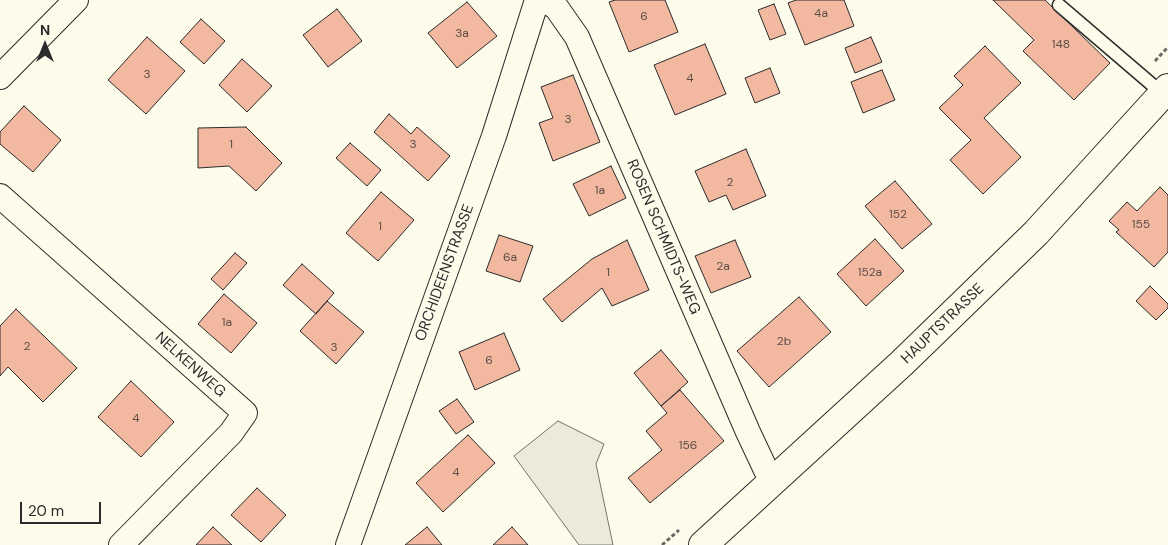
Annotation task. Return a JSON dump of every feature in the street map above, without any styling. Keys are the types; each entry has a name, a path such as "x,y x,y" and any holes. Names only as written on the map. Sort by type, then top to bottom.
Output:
{"main road":[{"name":"HAUPTSTRASSE","path":"703,545 902,363 1036,233 1165,91"}],"street":[{"path":"0,76 76,0"},
{"name":"ORCHIDEENSTRASSE","path":"348,545 494,136 536,0"},
{"name":"ROSEN SCHMIDTS-WEG","path":"543,0 556,7 577,37 748,432 772,483"},
{"name":"NELKENWEG","path":"0,196 245,413 231,433 122,545"}],"lane":[{"path":"1059,5 1143,76 1165,91"}],"path":[{"path":"1143,76 1168,47"},
{"path":"662,545 683,526"}],"shaded area":[{"path":"558,421 604,444 596,464 613,545 579,545 514,456"}],"building":[{"path":"615,0 665,0 678,32 629,52 609,2"},
{"path":"796,0 844,0 854,26 805,45 788,3"},
{"path":"993,0 1045,0 1110,63 1074,100 1023,51 1034,40"},
{"path":"467,2 497,36 457,68 428,33"},
{"path":"774,4 786,34 770,40 758,10"},
{"path":"337,9 362,41 328,67 303,35"},
{"path":"201,19 225,41 204,64 180,42"},
{"path":"147,37 185,71 146,114 108,80"},
{"path":"871,37 882,62 855,73 845,48"},
{"path":"705,44 726,94 675,115 654,65"},
{"path":"985,46 1021,83 984,118 1021,157 983,194 950,160 971,140 939,108 963,85 954,76"},
{"path":"242,59 272,86 247,112 219,85"},
{"path":"770,68 780,93 755,103 745,78"},
{"path":"882,70 895,100 863,113 851,82"},
{"path":"573,75 600,142 553,161 539,123 553,118 541,87"},
{"path":"24,106 61,140 33,172 0,144 0,132"},
{"path":"389,114 411,134 417,127 450,156 428,181 374,132"},
{"path":"246,127 282,163 256,191 229,166 198,168 198,128"},
{"path":"350,143 381,170 367,186 336,158"},
{"path":"746,149 766,196 733,210 726,195 709,202 695,171"},
{"path":"611,166 626,198 589,216 573,184"},
{"path":"895,181 932,224 902,249 865,206"},
{"path":"1160,187 1168,195 1168,252 1154,267 1116,232 1119,230 1109,221 1127,202 1137,211"},
{"path":"381,192 414,220 378,261 346,233"},
{"path":"499,235 533,246 520,282 486,271"},
{"path":"875,239 904,271 866,306 837,274"},
{"path":"627,240 649,290 612,306 602,288 562,322 543,299 592,259"},
{"path":"735,240 751,277 711,293 695,256"},
{"path":"235,253 247,263 223,290 211,279"},
{"path":"302,264 334,293 316,314 283,285"},
{"path":"1150,286 1168,304 1168,308 1156,320 1136,301"},
{"path":"224,294 257,323 231,353 198,324"},
{"path":"799,297 831,332 769,387 737,351"},
{"path":"327,301 364,332 336,364 300,331"},
{"path":"16,309 77,368 43,402 8,367 0,376 0,326"},
{"path":"504,333 520,370 475,390 459,352"},
{"path":"661,350 688,382 661,406 634,373"},
{"path":"131,381 174,422 141,457 98,417"},
{"path":"680,390 724,441 650,503 628,478 662,450 646,431 667,413 661,406"},
{"path":"457,399 474,422 456,434 439,411"},
{"path":"468,435 495,463 443,512 416,483"},
{"path":"257,488 286,515 261,542 231,515"},
{"path":"213,527 232,545 196,545"},
{"path":"427,527 442,545 405,545"},
{"path":"512,527 528,545 493,545"}]}
